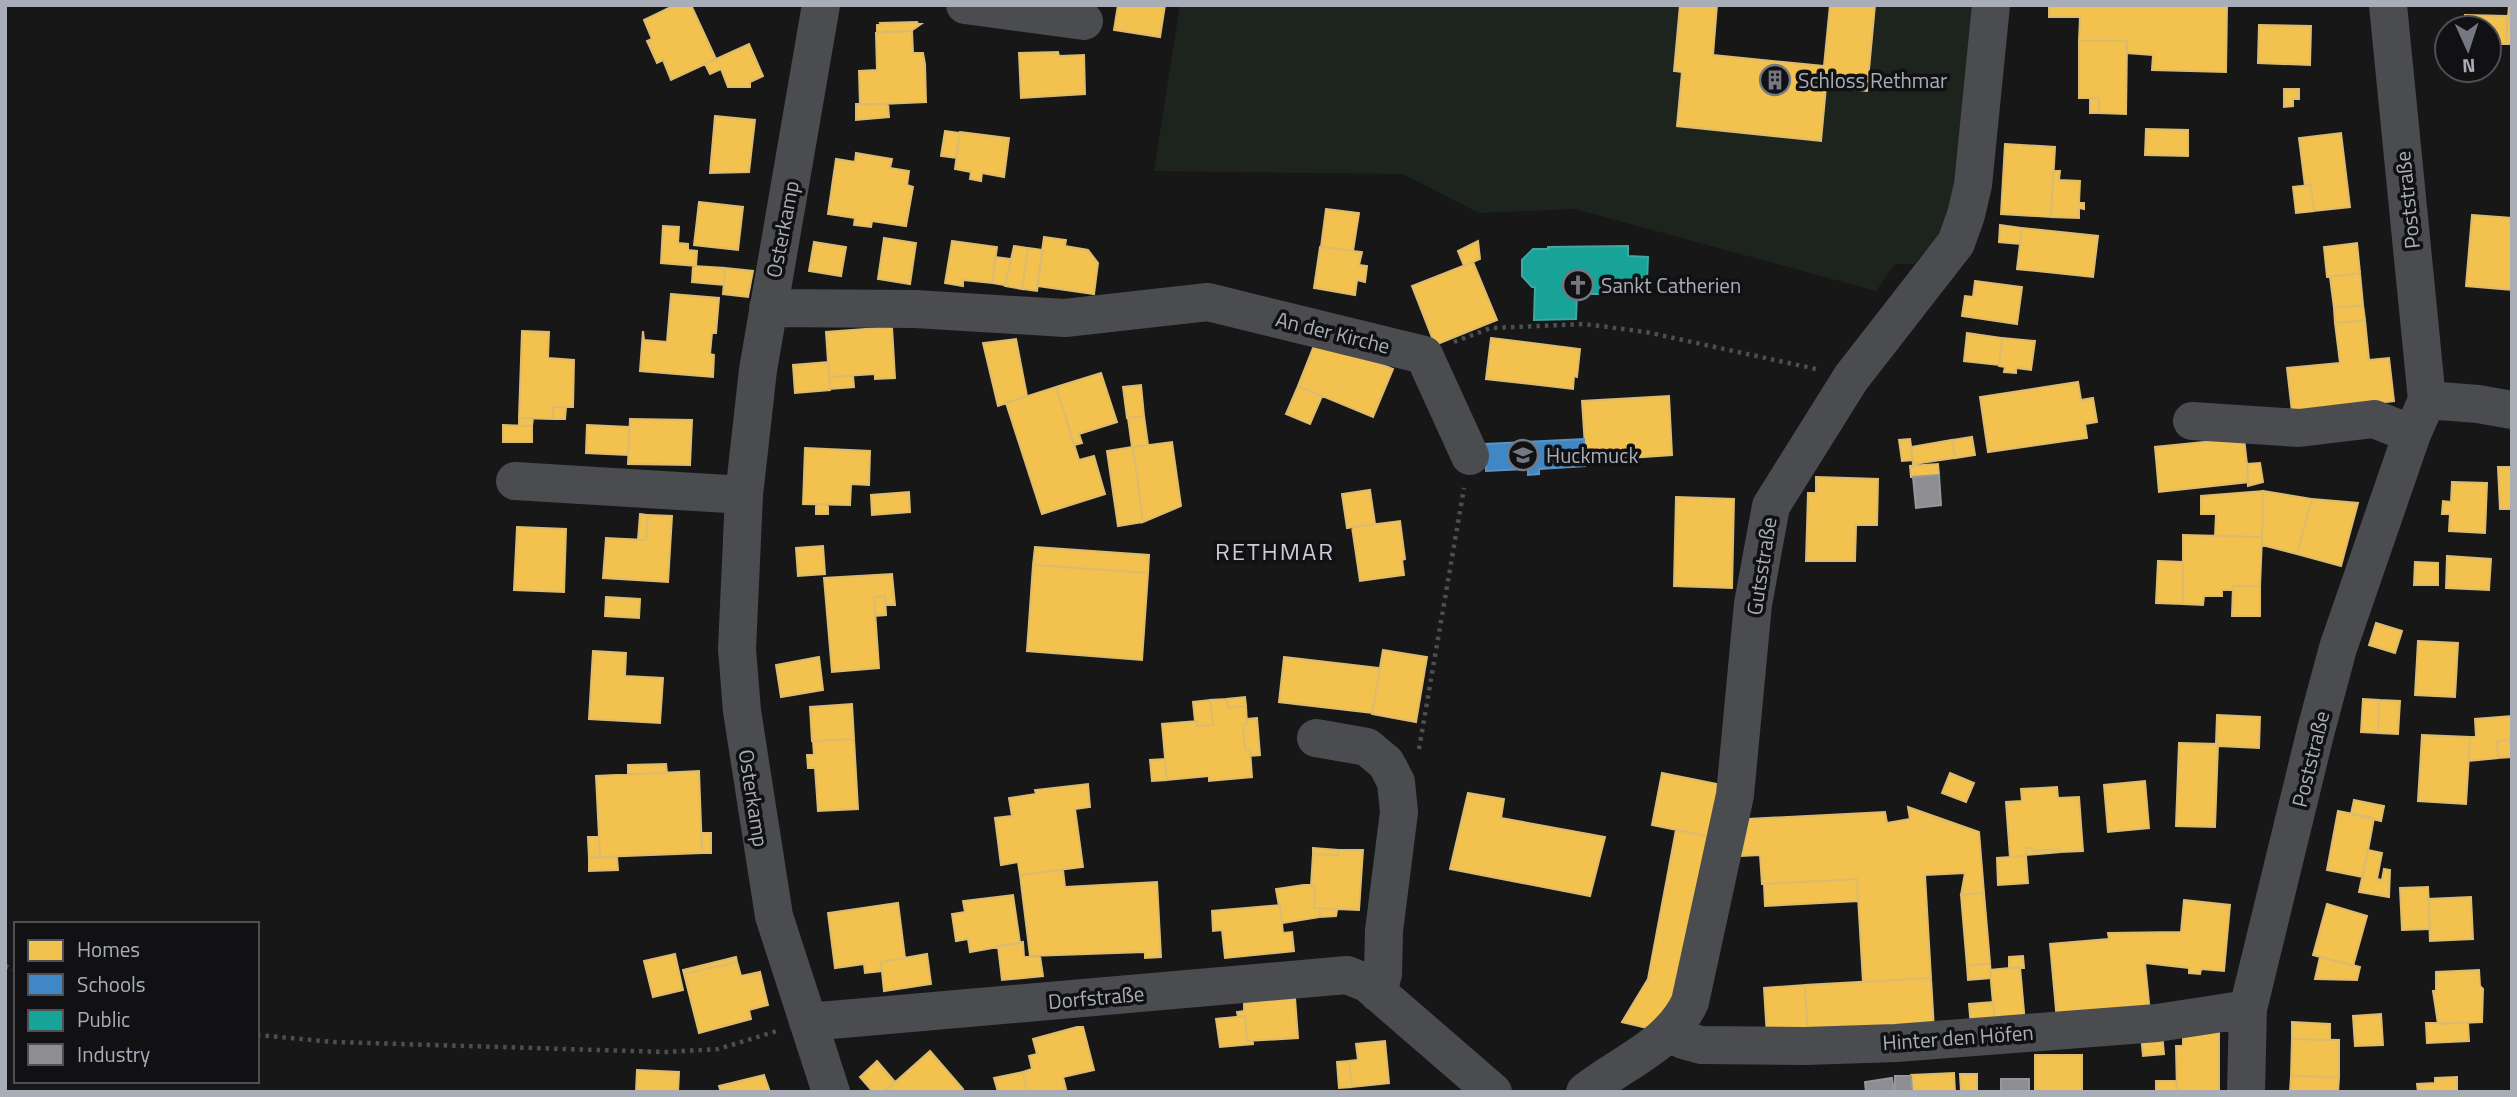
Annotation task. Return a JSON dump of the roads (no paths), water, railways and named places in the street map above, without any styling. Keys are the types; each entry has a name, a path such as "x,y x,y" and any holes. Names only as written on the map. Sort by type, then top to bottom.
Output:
{"street":[{"name":"Osterkamp","path":"821,5 768,308 744,495 737,649 741,711 774,916 831,1092"},
{"path":"965,5 1083,21"},
{"name":"Gutsstraße","path":"1585,1092 1627,1065 1671,1030 1682,1020 1690,1002 1735,795 1753,604 1771,506 1851,379 1956,243 1973,185 1992,5"},
{"name":"Poststraße","path":"2246,1092 2248,1009 2338,648 2412,434 2427,400 2388,5"},
{"name":"An der Kirche","path":"768,308 915,309 1065,318 1208,302 1424,355 1469,456"},
{"path":"2427,400 2512,410"},
{"path":"2192,421 2299,428 2374,419 2412,434"},
{"path":"514,481 744,495"},
{"path":"1316,738 1367,747 1387,763 1396,782 1399,812 1378,993"},
{"name":"Dorfstraße","path":"807,1022 1347,975 1367,984 1493,1092"},
{"name":"Hinter den Höfen","path":"1671,1030 1684,1040 1701,1045 1896,1043 2157,1023 2248,1009"}],"place":[{"name":"Schloss Rethmar","path":"1775,80"},
{"name":"Sankt Catherien","path":"1578,285"},
{"name":"Huckmuck","path":"1523,455"}],"district":[{"name":"RETHMAR","path":"1275,551"}]}
